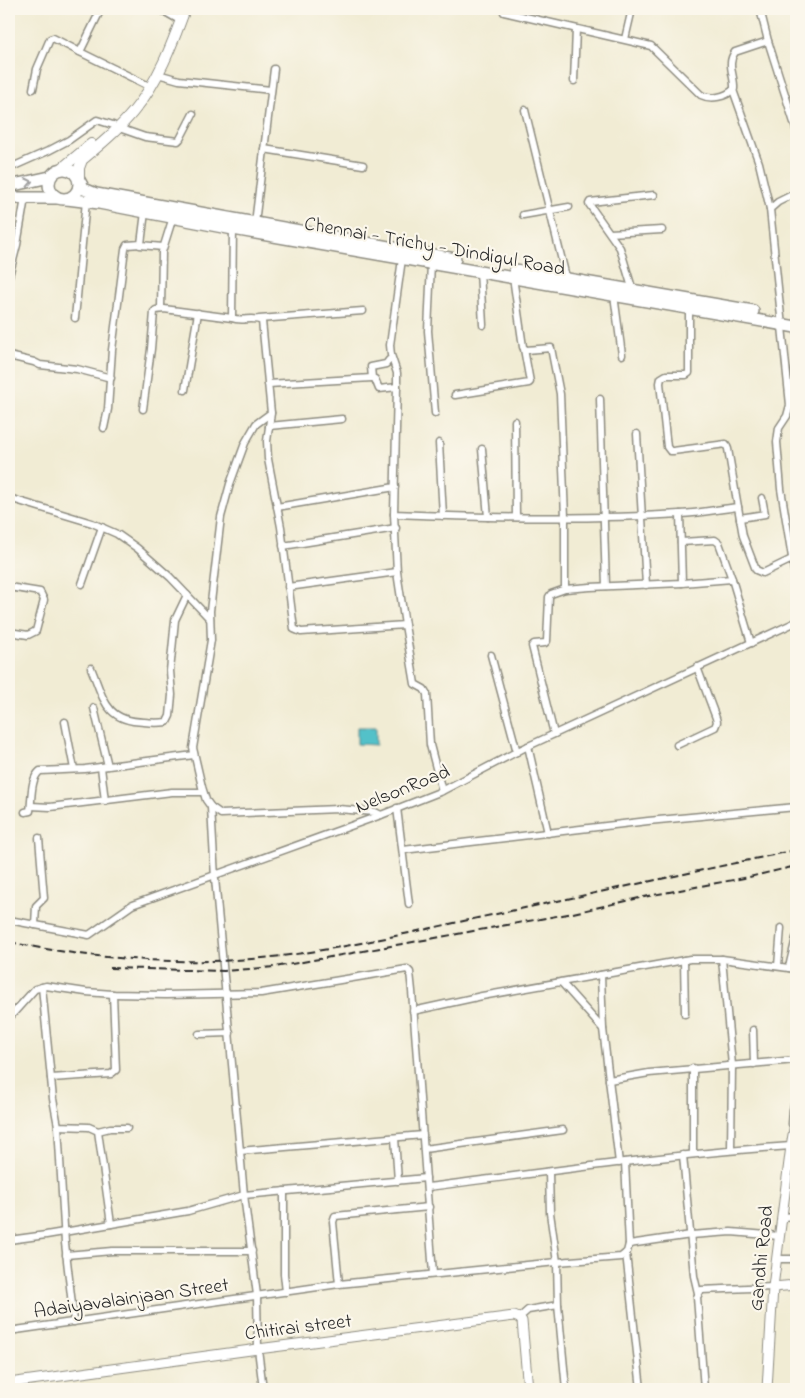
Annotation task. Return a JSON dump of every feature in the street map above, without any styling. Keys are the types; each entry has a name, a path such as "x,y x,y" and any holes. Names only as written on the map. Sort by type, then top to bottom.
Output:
{"highway":[{"path":"60,169 52,173 50,177 50,192 62,198 75,194 78,190 79,180"},
{"name":"Chennai - Trichy - Dindigul Road","path":"60,169 70,170 77,176 87,191 96,194 402,259 513,277 567,282"},
{"path":"9,186 50,177"},
{"name":"Chennai - Trichy - Dindigul Road","path":"9,198 62,198 173,217 234,224 255,223 689,305 783,320 796,319"},
{"name":"Chennai - Trichy - Dindigul Road","path":"783,320 796,327"}],"main road":[{"path":"79,180 79,168 82,160 116,126 158,74 179,20 181,9"},
{"path":"149,86 185,9"},
{"path":"60,169 116,126"}],"street":[{"path":"80,52 101,9"},
{"path":"160,9 179,20"},
{"path":"625,40 632,9"},
{"path":"760,9 768,41 796,129"},
{"path":"504,12 650,46 703,96 711,98 733,90"},
{"path":"574,81 576,29"},
{"path":"33,89 38,69 51,38 149,86"},
{"path":"768,41 735,52 732,55 731,65 733,90 759,163 770,209 783,320 790,405 787,416 779,428 777,442 781,489 796,582"},
{"path":"255,223 274,69"},
{"path":"158,74 179,80 272,90"},
{"path":"525,110 551,210 567,282"},
{"path":"12,167 69,140 100,120 146,137 179,140 193,114"},
{"path":"264,149 363,165"},
{"path":"770,209 778,202 796,193"},
{"path":"622,355 623,253 589,205 590,202 654,195"},
{"path":"9,276 26,198"},
{"path":"75,318 86,201"},
{"path":"523,215 569,206"},
{"path":"140,245 146,212"},
{"path":"161,308 163,248 173,217"},
{"path":"232,318 234,224"},
{"path":"610,233 662,230"},
{"path":"104,428 108,409 112,350 125,249 128,245 163,248"},
{"path":"402,259 390,345 397,387 394,514 397,572 415,684 424,689 427,694 430,745 442,791"},
{"path":"431,263 428,332 435,413"},
{"path":"480,271 483,324"},
{"path":"454,394 530,382 522,346 513,277"},
{"path":"689,305 689,373 686,375 666,375 661,378 660,383 667,447 670,451 673,451 726,444 748,553 756,570 758,573 763,573 792,559"},
{"path":"143,409 154,312 157,308 238,320 363,311"},
{"path":"185,390 198,313"},
{"path":"259,319 262,323 271,413 267,441 268,459 283,546 293,628 296,631 404,625"},
{"path":"524,350 547,347 552,349 560,394 565,517 565,589"},
{"path":"9,356 40,365 77,369 111,378"},
{"path":"392,360 389,360 386,364 371,367 372,378 375,379 378,389 397,387"},
{"path":"268,384 372,378"},
{"path":"600,399 606,586"},
{"path":"271,413 256,424 245,443 222,508 210,619 211,640 194,739 194,755 203,792 212,807 221,814 338,809 369,811 381,815"},
{"path":"269,426 342,419"},
{"path":"515,420 516,517"},
{"path":"637,434 646,585"},
{"path":"439,443 443,516"},
{"path":"482,449 488,517"},
{"path":"277,507 395,487"},
{"path":"9,498 102,527 117,534 137,548 170,577 210,619"},
{"path":"740,518 765,514 762,498"},
{"path":"394,514 488,517 603,517 680,514 738,507"},
{"path":"680,514 682,583"},
{"path":"82,584 102,527"},
{"path":"283,546 396,528"},
{"path":"681,542 715,540 718,542 732,579 751,643"},
{"path":"288,587 397,572"},
{"path":"554,734 532,646 547,641 550,594 565,589 732,579"},
{"path":"9,587 40,592 44,600 36,631 28,635 9,632"},
{"path":"91,668 108,706 121,719 132,722 167,722 170,716 172,695 170,670 175,620 187,595"},
{"name":"NelsonRoad","path":"9,920 88,935 132,906 442,791 528,746 796,622"},
{"path":"491,655 517,752"},
{"path":"677,745 715,727 716,724 716,718 697,667"},
{"path":"94,708 104,766 105,801"},
{"path":"65,722 74,769"},
{"path":"528,746 548,833"},
{"path":"24,812 30,811 33,782 36,774 40,771 104,766 194,755"},
{"path":"31,806 50,807 172,792 203,792"},
{"path":"212,807 215,875 244,1195 257,1295 258,1349 263,1389"},
{"path":"403,850 796,807"},
{"path":"397,808 409,904"},
{"path":"34,925 36,906 44,898 39,838"},
{"path":"778,966 781,928"},
{"path":"412,1011 482,996 684,960 722,959 793,968 792,951 796,938"},
{"path":"722,959 732,1065 731,1150"},
{"path":"684,960 685,1014"},
{"path":"9,1018 35,989 46,986 113,994 261,993 407,969 410,972 411,979 433,1274"},
{"path":"601,975 604,1007 603,1029 622,1163 629,1244 626,1253 641,1389"},
{"path":"562,982 603,1029"},
{"path":"42,987 58,1126 64,1232 74,1322"},
{"path":"51,1078 112,1074 116,1070 113,994"},
{"path":"753,1030 754,1064"},
{"path":"199,1034 230,1033"},
{"path":"609,1080 693,1068 796,1060"},
{"path":"693,1068 693,1154"},
{"path":"795,1129 792,1113 796,1096"},
{"name":"Gandhi Road","path":"767,1389 773,1287 796,1118"},
{"path":"58,1126 89,1127 98,1132 110,1128 127,1128"},
{"path":"424,1149 563,1130"},
{"path":"98,1132 111,1224"},
{"path":"240,1151 423,1135"},
{"path":"395,1138 398,1181"},
{"path":"427,1187 683,1155 791,1146"},
{"path":"683,1155 694,1276 698,1293 704,1389"},
{"path":"549,1172 550,1213 557,1262 558,1306 566,1389"},
{"path":"9,1240 188,1211 244,1195 426,1178"},
{"path":"284,1191 284,1274 286,1292"},
{"path":"339,1284 332,1220 335,1216 429,1207"},
{"path":"782,1217 796,1216"},
{"path":"629,1244 691,1235 731,1232 779,1236"},
{"path":"66,1255 121,1251 252,1251"},
{"name":"Adaiyavalainjaan Street","path":"9,1331 339,1284 621,1257 626,1253"},
{"path":"776,1259 796,1259"},
{"path":"698,1293 702,1290 796,1285"},
{"path":"528,1389 522,1322 519,1318 528,1310 558,1306"},
{"name":"Chitirai street","path":"9,1383 510,1316 519,1318"}],"water":[{"path":"357,727 376,727 376,745 357,744"}],"railway":[{"path":"9,942 75,953 144,960 213,961 281,956 391,937 796,850"},
{"path":"110,968 224,971 275,967 573,913 796,866"}]}
